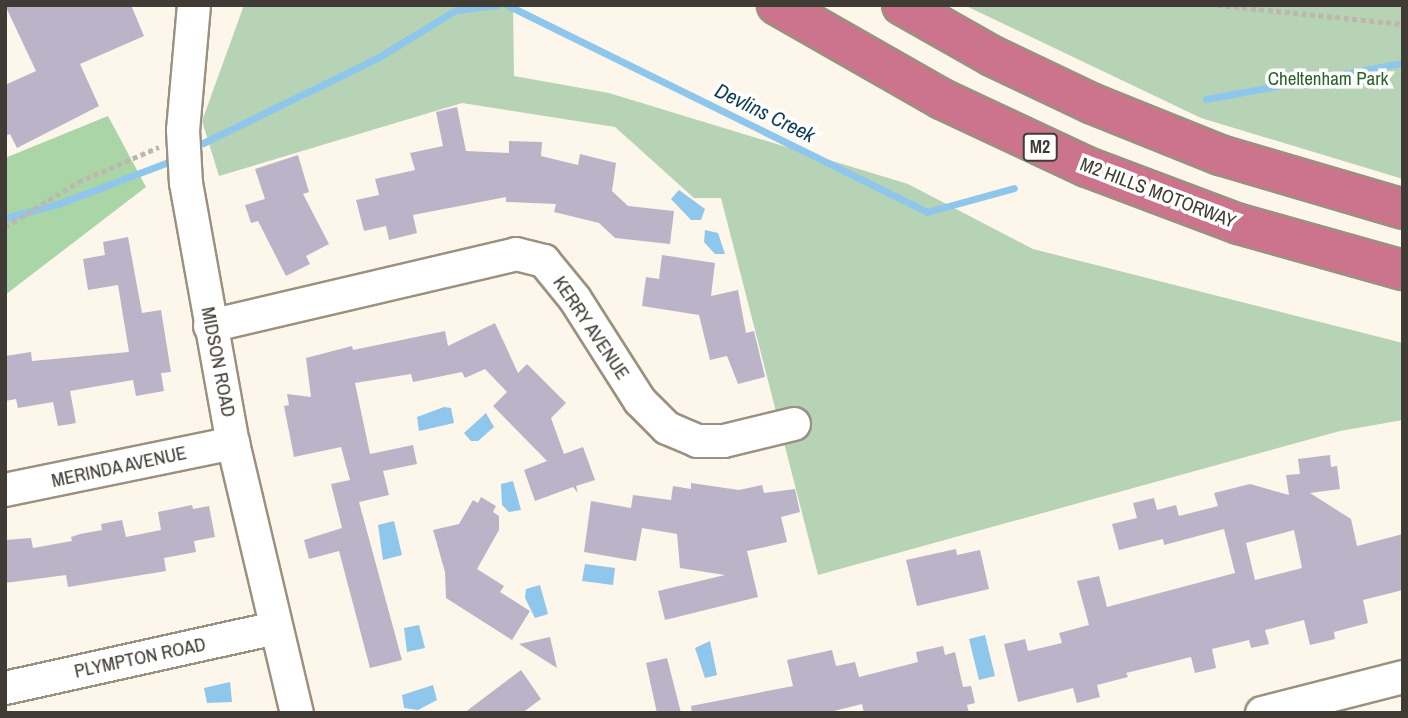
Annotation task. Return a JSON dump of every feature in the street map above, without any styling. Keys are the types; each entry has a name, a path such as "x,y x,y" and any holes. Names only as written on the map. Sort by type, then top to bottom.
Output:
{"highway":[{"name":"M2 HILLS MOTORWAY","path":"777,5 942,99 1087,167 1239,224 1403,270"},
{"path":"902,5 992,56 1093,104 1220,155 1403,209"}],"street":[{"name":"MIDSON ROAD","path":"194,5 183,130 186,183 233,443 297,713"},
{"name":"KERRY AVENUE","path":"210,326 516,254 544,261 575,299 640,401 667,428 697,441 724,441 794,424"},
{"name":"MERINDA AVENUE","path":"5,490 233,443"},
{"name":"PLYMPTON ROAD","path":"5,688 275,628"},
{"path":"1262,713 1403,677"}],"path":[{"path":"1217,5 1403,24"},
{"path":"5,227 78,182 157,149 183,130"}],"green space":[{"path":"244,5 513,5 514,76 609,93 908,184 1033,249 1403,343 1403,420 1340,431 818,575 721,198 694,198 615,127 462,103 219,176 202,121"},
{"name":"Cheltenham Park","path":"964,5 1403,5 1403,179 1201,118"},
{"path":"108,116 146,187 5,295 5,158"}],"water":[{"path":"679,190 705,209 701,220 691,220 671,199"},
{"path":"705,230 718,233 725,254 715,254 704,242"},
{"path":"444,407 451,408 454,423 419,431 417,417"},
{"path":"486,413 494,427 478,441 471,441 464,433"},
{"path":"513,481 521,510 509,512 502,505 501,484"},
{"path":"394,521 402,555 383,560 378,525"},
{"path":"585,564 615,568 613,585 582,581"},
{"path":"540,585 548,614 535,618 525,598 526,589"},
{"path":"419,625 425,648 407,652 404,628"},
{"path":"985,635 995,676 979,680 969,639"},
{"path":"710,641 717,675 705,678 695,648"},
{"path":"230,682 232,702 207,703 204,688"},
{"path":"433,685 437,700 418,710 404,708 402,695"}],"building":[{"path":"5,5 131,5 144,36 80,64 99,106 17,148 10,134 5,136 5,85 36,71"},
{"path":"457,107 466,151 509,153 509,141 542,142 541,156 578,165 580,154 616,163 612,191 628,206 674,211 670,244 615,238 599,223 554,212 556,204 506,202 506,197 413,215 417,233 389,240 386,226 364,231 356,200 379,195 375,179 415,170 410,153 443,146 436,112"},
{"path":"298,155 309,192 303,194 329,244 306,256 310,264 286,276 258,221 251,223 245,205 265,199 255,169"},
{"path":"128,237 142,313 161,310 171,372 161,373 164,391 136,396 133,380 70,391 76,423 58,426 53,402 18,408 16,399 5,401 5,356 31,352 32,361 129,352 118,285 88,290 83,259 105,255 103,242"},
{"path":"662,255 715,263 711,296 738,290 746,333 754,331 765,377 738,384 727,356 710,360 699,315 642,306 646,277 659,279"},
{"path":"495,323 518,373 527,364 566,403 551,418 564,454 583,447 595,480 576,486 578,493 573,487 535,501 524,470 547,461 493,406 507,392 485,369 465,378 462,372 413,382 411,374 355,383 370,454 413,445 417,464 383,471 389,495 359,502 402,660 370,668 339,551 309,559 304,540 342,528 331,484 350,480 341,447 294,457 284,406 289,405 287,394 311,397 306,358 352,346 353,350 445,331 448,346"},
{"path":"1330,455 1331,467 1337,466 1340,489 1310,493 1351,519 1357,546 1403,534 1403,590 1363,600 1368,623 1334,632 1335,639 1310,645 1304,620 1265,630 1269,644 1251,648 1249,640 1212,649 1216,668 1195,673 1191,657 1126,673 1128,677 1097,685 1100,697 1077,703 1073,688 1018,702 1004,644 1025,639 1028,651 1062,643 1059,633 1089,625 1077,581 1099,576 1107,607 1235,573 1224,529 1164,545 1163,539 1119,550 1112,524 1137,518 1133,503 1154,498 1157,510 1176,505 1179,516 1218,506 1214,493 1250,484 1289,495 1286,475 1300,474 1298,459","holes":["1294,530 1302,568 1255,580 1246,543"]},
{"path":"691,483 739,490 762,485 764,493 795,489 800,512 781,517 787,542 747,551 758,597 665,620 658,591 725,575 680,568 677,534 642,528 636,561 584,552 591,501 631,508 633,495 671,500 673,486 691,489"},
{"path":"481,497 496,506 493,512 499,516 499,530 477,569 504,586 500,592 530,611 512,640 446,598 445,572 433,530 459,524 473,500 478,503"},
{"path":"192,505 193,509 209,506 215,537 194,541 196,552 164,558 166,571 68,587 66,575 5,583 5,540 31,538 33,548 72,541 71,537 102,530 101,524 122,520 126,537 161,530 158,512"},
{"path":"956,549 957,555 980,550 989,589 917,606 906,560"},
{"path":"550,637 557,668 519,644"},
{"path":"943,646 945,655 955,652 963,687 971,686 975,703 967,705 969,713 864,713 862,704 826,713 692,713 691,706 793,686 787,660 832,650 836,666 855,662 859,677 918,662 916,652"},
{"path":"667,658 681,713 657,713 646,663"},
{"path":"521,670 541,699 522,713 464,713"}],"waterway":[{"path":"203,143 379,57 456,10 497,5"},
{"name":"Devlins Creek","path":"507,5 927,212 1014,188"},
{"name":"Devlins Creek","path":"1206,99 1403,63"},
{"path":"5,218 58,204 166,163"}]}
